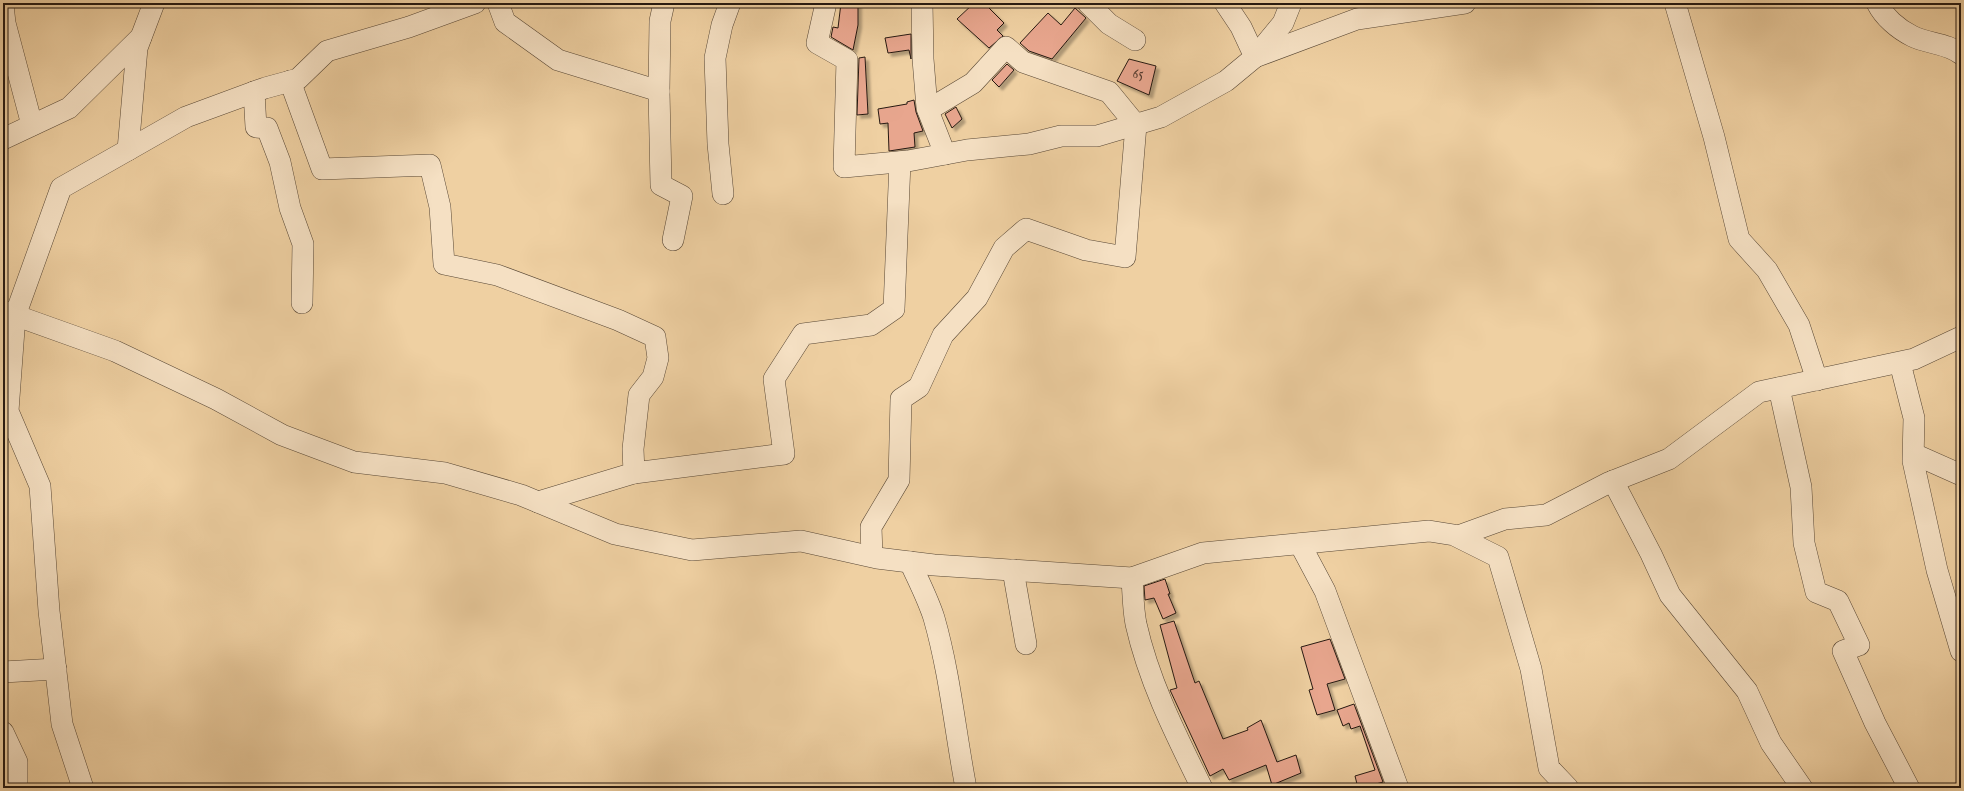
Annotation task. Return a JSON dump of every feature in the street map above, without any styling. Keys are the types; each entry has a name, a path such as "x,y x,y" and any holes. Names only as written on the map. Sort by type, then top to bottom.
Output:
{"street":[{"path":"128,150 137,48 154,3"},
{"path":"84,788 62,724 40,486 5,412 9,313 62,188 186,117 254,92 298,79 327,51 410,27 430,11 475,3"},
{"path":"498,3 505,22 558,60 659,91"},
{"path":"664,3 660,21 659,91 661,185 682,196 673,240"},
{"path":"723,194 718,144 715,58 722,25 730,3"},
{"path":"826,3 817,43 847,60 844,167 900,162 967,150 1028,144 1061,136 1097,136 1161,117 1226,81 1255,57 1283,23 1291,3"},
{"path":"922,3 923,59 928,110 946,154"},
{"path":"1088,3 1109,24 1135,40"},
{"path":"1225,3 1241,28 1255,57"},
{"path":"1255,57 1357,19 1465,3"},
{"path":"1675,3 1714,137 1738,239 1767,270 1799,325 1817,380"},
{"path":"1877,3 1882,14 1912,36 1954,49 1961,54"},
{"path":"4,17 32,125"},
{"path":"3,139 69,108 141,37"},
{"path":"872,556 871,527 899,480 901,399 919,387 943,335 977,298 1004,248 1026,229 1086,250 1125,257 1136,125 1109,92 1023,62 1006,47 973,84 928,110"},
{"path":"290,81 322,169 430,166 440,207 444,264 497,275 611,317 655,337 658,358 653,377 639,396 633,449 634,473"},
{"path":"254,92 256,127 267,128 280,162 290,208 303,244 302,303"},
{"path":"538,502 634,473 784,454 774,379 803,334 870,325 894,309 900,162"},
{"path":"9,313 115,351 216,399 282,435 354,462 445,473 521,495 615,534 692,550 801,541 872,556 910,562 1132,578 1203,553 1428,531 1458,536 1498,557 1531,669 1549,768 1562,786"},
{"path":"1458,536 1505,519 1546,515 1613,481 1669,459 1759,392 1914,359 1961,337"},
{"path":"1900,362 1914,418 1913,460 1937,570 1961,651"},
{"path":"1779,388 1801,487 1804,543 1816,592 1838,601 1841,607 1859,645 1843,651 1875,723 1909,788"},
{"path":"1914,454 1961,475"},
{"path":"1613,481 1651,554 1670,595 1747,691 1771,743 1802,788"},
{"path":"1300,544 1326,591 1398,788"},
{"path":"910,562 933,616 951,690 957,741 966,788"},
{"path":"1013,570 1026,644"},
{"path":"1132,578 1136,622 1148,668 1161,700 1202,788"},
{"path":"3,672 56,670"},
{"path":"4,737 17,762 17,788"}],"building":[{"path":"841,3 858,3 858,25 853,50 831,37 833,27 838,28"},
{"path":"974,3 984,3 1004,23 997,30 1003,36 989,48 957,19"},
{"path":"1075,8 1086,18 1052,59 1029,51 1020,43 1048,13 1061,25"},
{"path":"911,34 911,59 909,50 888,53 885,38"},
{"path":"865,57 868,114 857,115 859,58"},
{"path":"1129,59 1156,66 1149,95 1117,81"},
{"path":"1007,64 1014,70 999,87 992,80"},
{"path":"914,100 916,112 923,131 914,133 915,147 889,151 888,123 880,124 878,109 907,104 907,102"},
{"path":"956,107 962,119 952,128 945,114"},
{"path":"1165,579 1170,594 1168,594 1176,613 1163,619 1154,598 1145,600 1144,586"},
{"path":"1174,621 1195,683 1199,681 1223,739 1248,730 1247,728 1261,720 1277,762 1296,755 1301,773 1272,785 1266,765 1229,780 1223,769 1210,776 1170,690 1177,688 1160,625"},
{"path":"1330,639 1345,679 1327,684 1335,710 1317,715 1309,690 1313,689 1301,647"},
{"path":"1354,704 1383,782 1362,788 1358,788 1355,776 1375,770 1360,726 1351,729 1349,723 1343,726 1337,710"}]}
